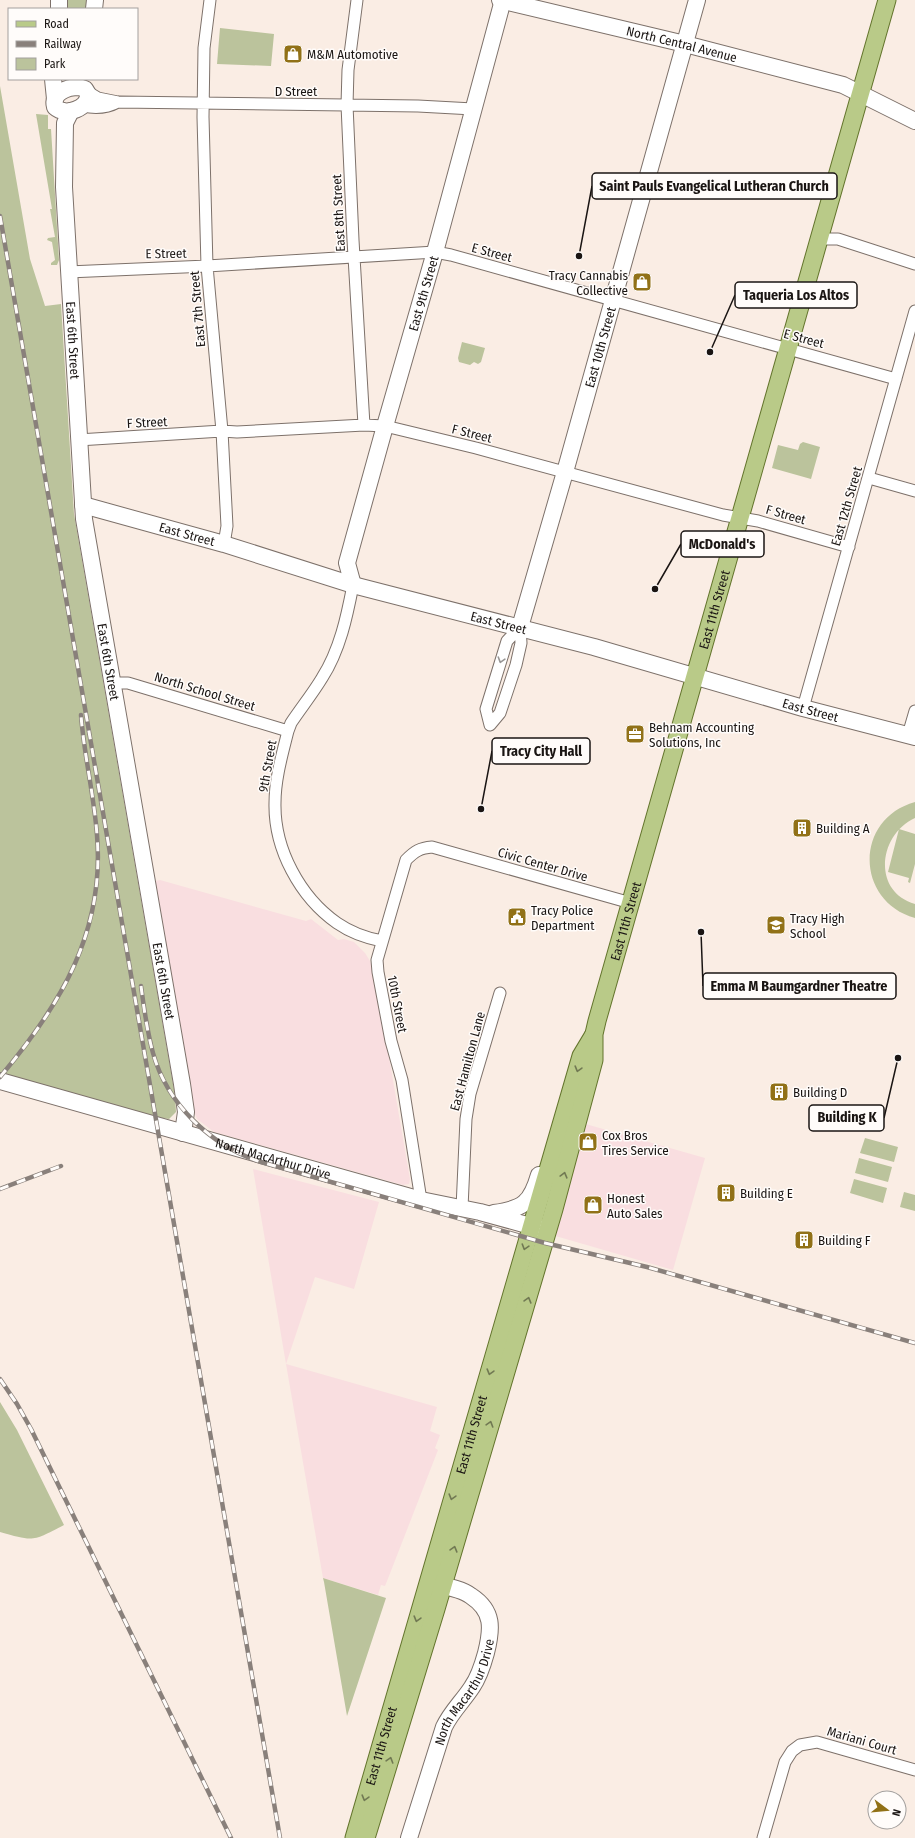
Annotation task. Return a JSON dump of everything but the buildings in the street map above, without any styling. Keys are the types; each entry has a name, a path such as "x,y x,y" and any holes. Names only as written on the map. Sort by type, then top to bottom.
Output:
{"main road":[{"name":"East 11th Street","path":"366,1838 435,1584 490,1373 531,1226 566,1112 581,1056 594,1034 887,0"},
{"name":"East 11th Street","path":"354,1838 548,1231 594,1060 594,1034"}],"street":[{"name":"East 7th Street","path":"210,0 204,48 203,104 207,266 222,431 227,526 224,544"},
{"name":"East 8th Street","path":"357,0 348,70 347,105 364,425"},
{"name":"North Central Avenue","path":"502,0 685,44 836,83 861,93 915,121"},
{"name":"East 9th Street","path":"353,585 347,564 435,252 502,0"},
{"name":"East 10th Street","path":"520,627 507,641 486,709 490,725 500,713 514,671 521,643 520,627 697,0"},
{"name":"East 6th Street","path":"54,80 58,168 64,187"},
{"path":"79,87 84,96 60,111 55,102 60,92 71,88 79,87"},
{"name":"D Street","path":"84,96 102,107 118,102 347,105 473,109"},
{"name":"East 6th Street","path":"84,96 65,123 64,187 83,505 186,1112 183,1133"},
{"path":"820,239 838,239 915,264"},
{"name":"E Street","path":"68,272 207,266 435,252 451,255 896,379"},
{"name":"East 12th Street","path":"804,708 915,311"},
{"name":"F Street","path":"78,440 222,431 237,432 364,425 385,426 698,508 758,521 849,547"},
{"path":"869,478 915,491"},
{"name":"East Street","path":"83,505 224,544 353,585 520,627 804,708 911,736"},
{"name":"9th Street","path":"353,585 347,612 332,658 323,677 291,723 288,731 276,783 276,826 282,850 296,879 314,904 337,924 365,937 382,941"},
{"name":"North School Street","path":"113,683 128,683 288,731"},
{"path":"911,736 915,711"},
{"name":"10th Street","path":"421,1200 402,1080 391,1041 377,960 406,860 415,851 422,848 432,847 446,850"},
{"name":"Civic Center Drive","path":"446,850 631,903"},
{"name":"East Hamilton Lane","path":"462,1208 466,1119 470,1094 500,993"},
{"name":"North MacArthur Drive","path":"0,1081 421,1200 490,1214 548,1231"},
{"path":"490,1214 510,1211 521,1207 531,1197 551,1134 566,1112"},
{"name":"North Macarthur Drive","path":"410,1838 444,1727 449,1716 473,1686 483,1664 490,1638 490,1620 481,1603 470,1594 435,1584"},
{"name":"Mariani Court","path":"763,1838 785,1762 792,1751 800,1745 817,1742 915,1770"}],"shaded area":[{"path":"160,880 306,921 311,919 338,940 344,939 354,942 365,953 370,961 375,976 410,1179 409,1184 403,1185 214,1132 197,1119 155,881"},
{"path":"582,1123 705,1158 673,1270 552,1235"},
{"path":"253,1169 379,1202 354,1289 315,1277 286,1364"},
{"path":"286,1364 437,1407 430,1431 440,1435 435,1448 438,1450 385,1586 381,1585 378,1595 323,1578"}],"green space":[{"path":"63,0 92,0 91,8 62,8"},
{"path":"220,28 274,34 271,66 217,64"},
{"path":"0,86 30,259 45,306 61,304 74,514 175,1095 176,1112 169,1119 0,1073"},
{"path":"36,114 48,115 48,129 51,129 59,260 57,265 51,265 51,263 55,260 52,242 47,240 48,238 55,237 50,209 52,209"},
{"path":"462,342 485,348 481,362 478,364 474,362 470,365 459,362 458,358"},
{"path":"803,442 820,447 811,479 772,468 778,445 798,450 800,444"},
{"path":"915,802 915,818 903,826 893,837 887,850 885,863 886,876 892,888 901,898 915,904 915,918 895,909 881,895 873,878 870,860 872,842 881,825 895,811"},
{"path":"899,829 915,834 915,864 910,883 908,882 909,878 888,872"},
{"path":"865,1138 898,1147 894,1162 860,1153"},
{"path":"859,1158 892,1167 888,1182 855,1173"},
{"path":"854,1179 887,1188 883,1203 850,1193"},
{"path":"904,1192 915,1195 915,1211 900,1207"},
{"path":"0,1402 17,1430 64,1525 39,1537 27,1538 0,1532"},
{"path":"323,1578 386,1598 347,1716 324,1582"}],"railway":[{"path":"0,216 280,1838"},
{"path":"0,1077 42,1023 59,995 74,966 86,935 94,904 98,870 97,835 81,715"},
{"path":"141,986 147,1028 153,1053 160,1072 169,1089 180,1106 194,1121 209,1134 243,1155 261,1162 545,1243 647,1267 915,1343"},
{"path":"0,1189 61,1166"},
{"path":"0,1379 17,1404 31,1429 231,1838"}],"place":[{"name":"M&M Automotive","path":"293,54"},
{"name":"Saint Pauls Evangelical Lutheran Church","path":"579,256"},
{"name":"Tracy Cannabis Collective","path":"642,282"},
{"name":"Taqueria Los Altos","path":"710,352"},
{"name":"McDonald's","path":"655,589"},
{"name":"Behnam Accounting Solutions, Inc","path":"635,734"},
{"name":"Tracy City Hall","path":"481,809"},
{"name":"Building A","path":"802,828"},
{"name":"Tracy Police Department","path":"517,917"},
{"name":"Tracy High School","path":"776,925"},
{"name":"Emma M Baumgardner Theatre","path":"701,932"},
{"name":"Building K","path":"898,1058"},
{"name":"Building D","path":"779,1092"},
{"name":"Cox Bros Tires Service","path":"588,1142"},
{"name":"Building E","path":"726,1193"},
{"name":"Honest Auto Sales","path":"593,1205"},
{"name":"Building F","path":"804,1240"}]}
